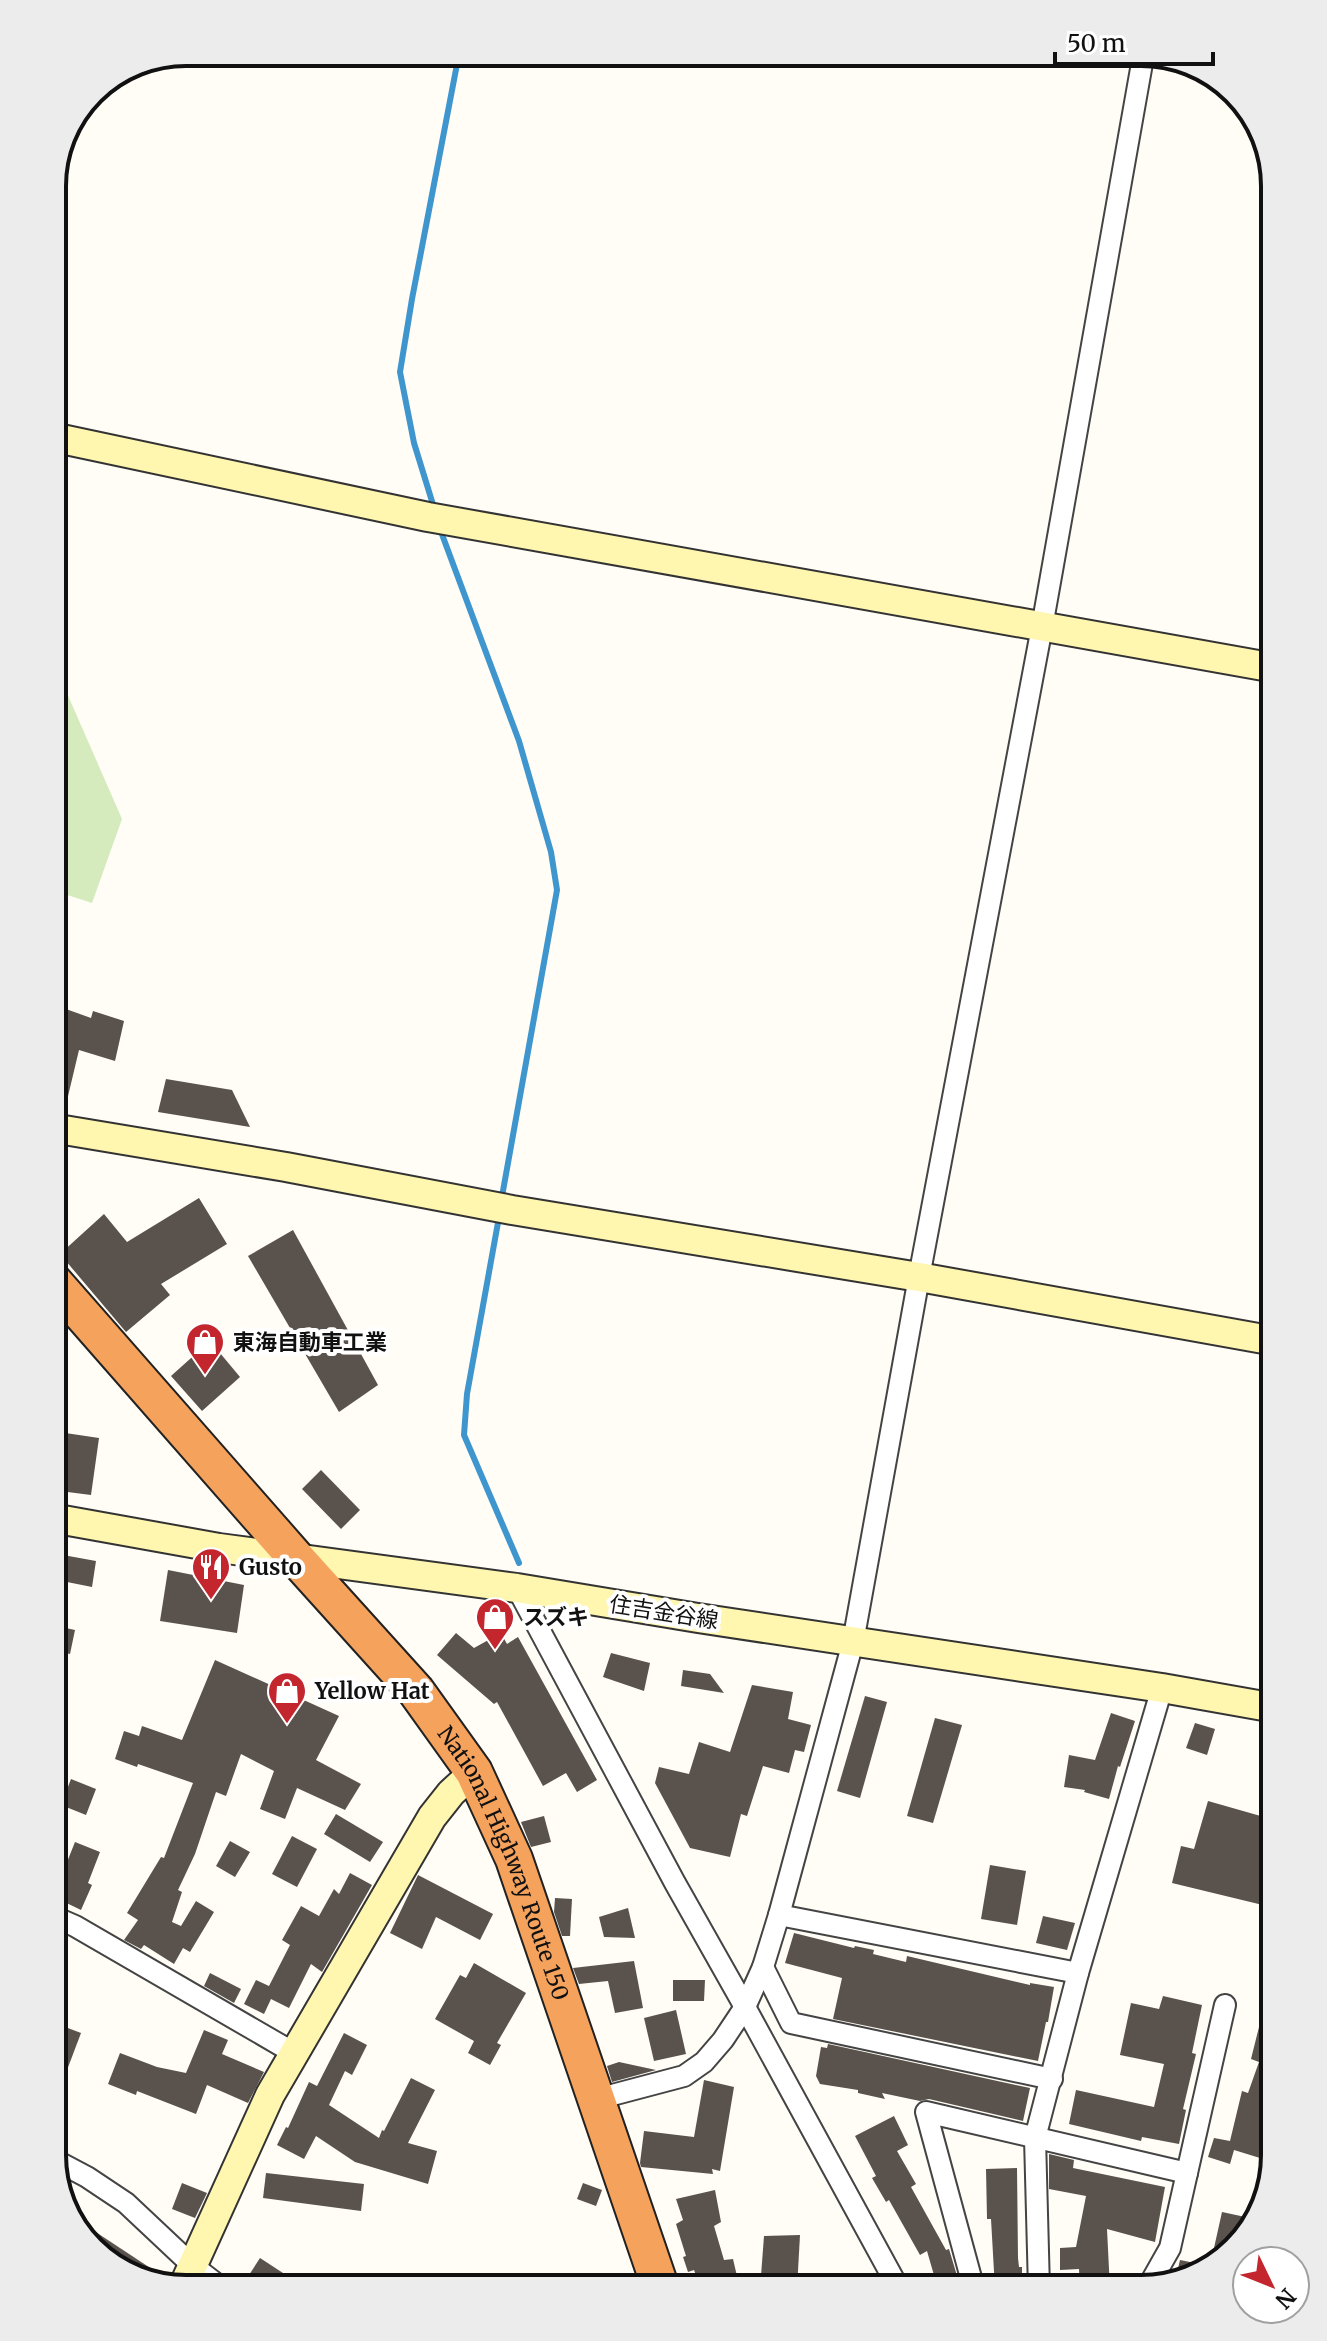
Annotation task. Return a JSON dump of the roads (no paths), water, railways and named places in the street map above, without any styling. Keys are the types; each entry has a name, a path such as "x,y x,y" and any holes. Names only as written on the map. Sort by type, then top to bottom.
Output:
{"highway":[{"name":"National Highway Route 150","path":"66,1296 416,1691 474,1772 514,1859 656,2275"}],"street":[{"path":"597,2099 684,2076 704,2062 745,2007 763,1967 779,1915 853,1642 1042,627 1142,66"},
{"path":"66,440 441,520 1261,666"},
{"path":"66,1130 1261,1338"},
{"name":"住吉金谷線","path":"66,1521 219,1548 517,1588 1261,1706"},
{"path":"517,1588 675,1883 891,2275"},
{"path":"1039,2275 1035,2138 1078,1973 1162,1688"},
{"path":"188,2275 270,2095 432,1817 451,1793 474,1772"},
{"path":"779,1915 1078,1973"},
{"path":"66,1922 294,2053"},
{"path":"763,1967 791,2023 1052,2079"},
{"path":"1155,2274 1170,2248 1225,2005"},
{"path":"970,2275 926,2112 1187,2173"},
{"path":"67,2166 126,2203 185,2275"}],"waterway":[{"path":"435,511 414,443 400,372 457,66"},
{"path":"440,529 519,741 551,852 557,890 501,1202"},
{"path":"499,1217 467,1394 464,1435 519,1563"}],"place":[{"name":"東海自動車工業","path":"205,1376"},
{"name":"Gusto","path":"211,1601"},
{"name":"スズキ","path":"495,1651"},
{"name":"Yellow Hat","path":"287,1725"}]}
